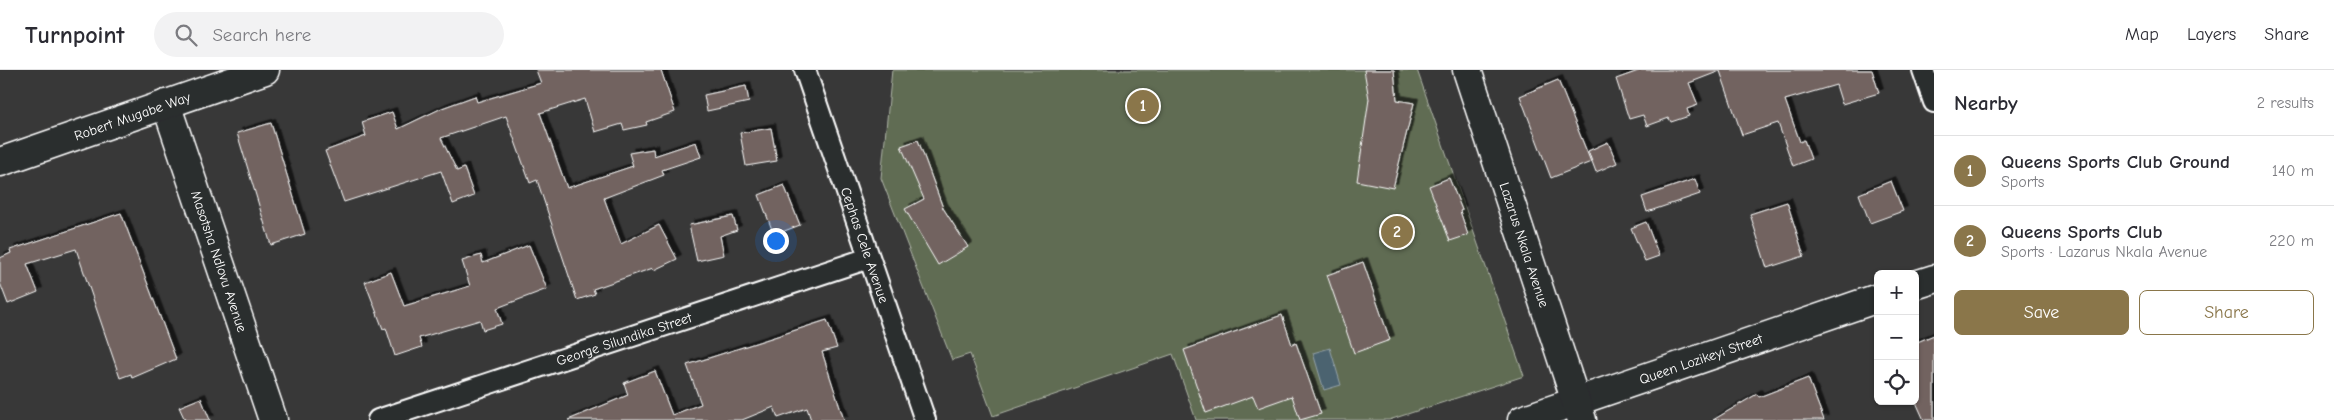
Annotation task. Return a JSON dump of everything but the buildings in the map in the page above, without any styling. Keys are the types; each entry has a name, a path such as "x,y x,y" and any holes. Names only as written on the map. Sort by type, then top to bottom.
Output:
{"main road":[{"name":"Robert Mugabe Way","path":"0,162 265,70"},
{"name":"Lazarus Nkala Avenue","path":"1467,70 1579,411"},
{"name":"Masotsha Ndlovu Avenue","path":"166,104 272,420"},
{"path":"1919,284 1934,278"},
{"name":"Queen Lozikeyi Street","path":"1522,420 1579,411 1874,300"}],"street":[{"name":"Cephas Cele Avenue","path":"805,70 925,420"},
{"path":"1923,70 1934,102"},
{"name":"George Silundika Street","path":"378,420 869,258"}],"green space":[{"path":"892,70 1417,70 1524,376 1389,420 1196,420 1173,354 993,416 970,354 952,360 881,178"}],"water":[{"path":"1330,348 1341,385 1324,390 1313,353"}],"place":[{"name":"Queens Sports Club Ground","path":"1143,106"},
{"name":"Queens Sports Club","path":"1397,232"}]}
